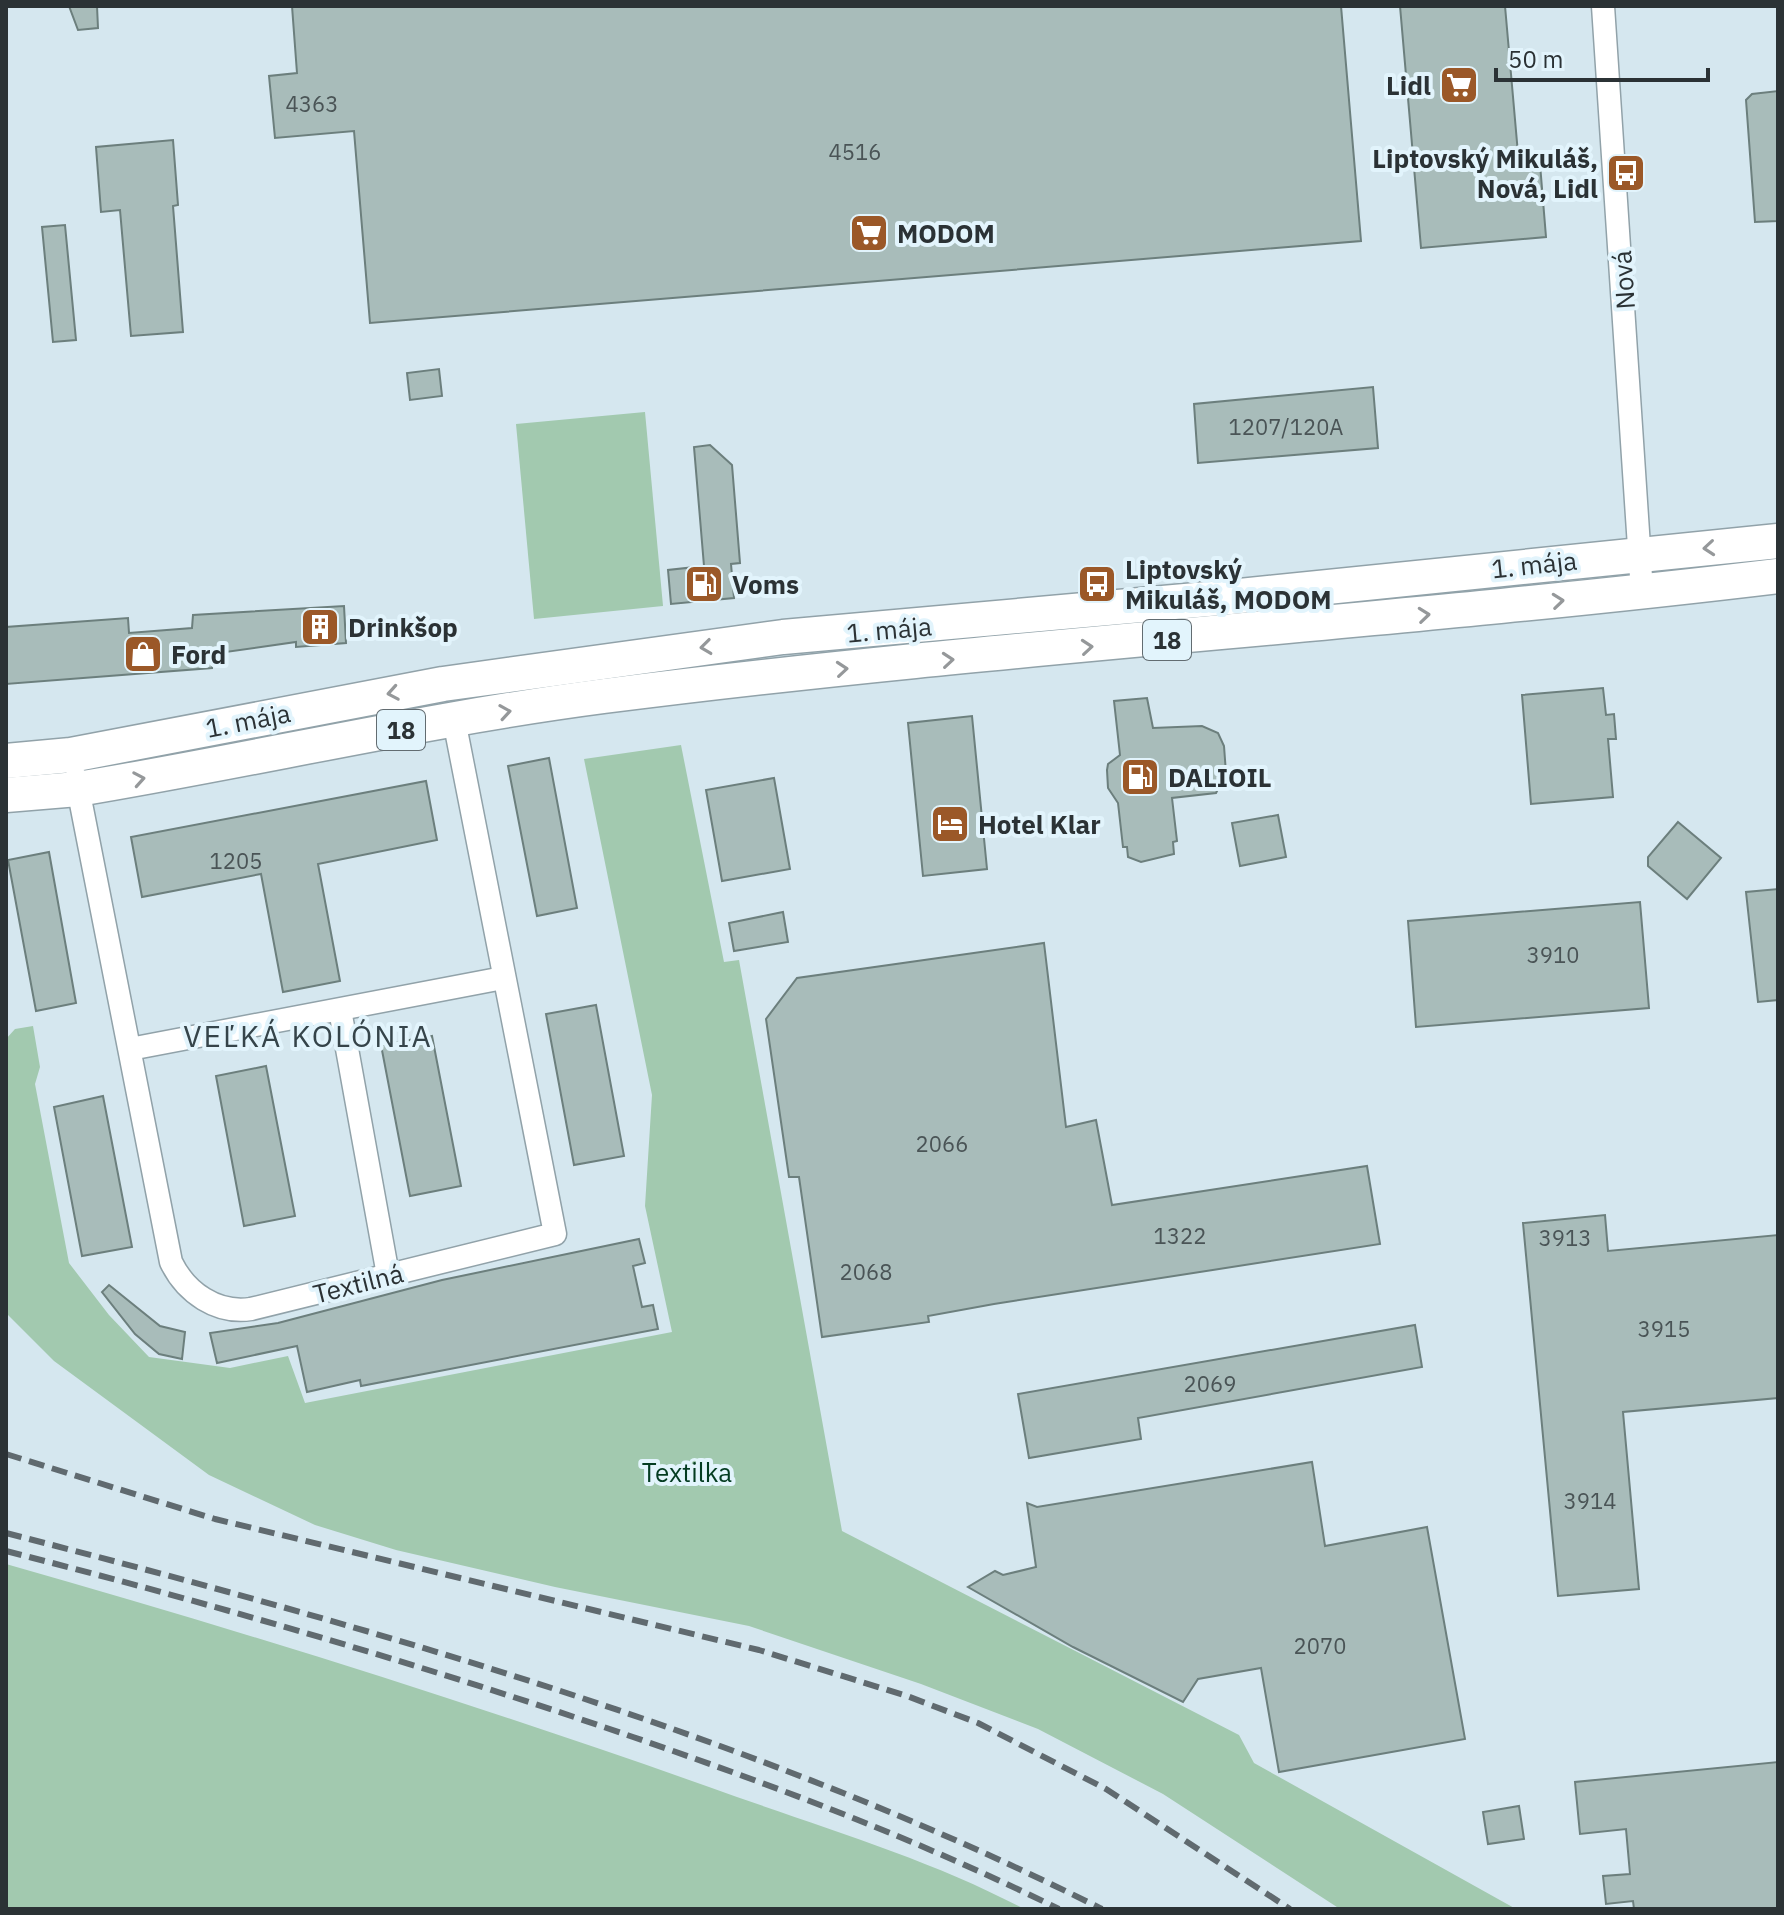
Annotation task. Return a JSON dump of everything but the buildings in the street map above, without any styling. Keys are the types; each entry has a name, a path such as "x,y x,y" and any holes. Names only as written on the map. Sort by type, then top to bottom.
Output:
{"main road":[{"name":"1. mája","path":"6,761 71,755 271,714 570,665 783,637 1230,597 1778,541"},
{"name":"1. mája","path":"6,795 78,789 454,720 599,697 798,673 1642,592 1778,576"}],"street":[{"name":"Nová","path":"1603,6 1642,592"},
{"name":"Textilná","path":"71,755 171,1262 188,1287 200,1297 234,1311 555,1234 454,720"},
{"path":"130,1049 503,978"},
{"path":"340,1010 388,1275"}],"green space":[{"path":"645,412 663,606 534,619 516,424"},
{"name":"Textilka","path":"681,745 724,962 739,960 842,1531 1239,1735 1254,1763 1516,1909 1340,1909 1163,1794 1038,1729 921,1684 749,1626 555,1587 396,1550 315,1525 209,1475 54,1361 6,1313 6,1039 15,1029 33,1026 40,1067 35,1084 69,1263 109,1315 149,1357 230,1368 288,1356 305,1403 672,1332 645,1206 652,1095 584,759"},
{"path":"6,1564 271,1642 535,1727 909,1858 1024,1909 6,1909"}],"railway":[{"path":"6,1454 215,1519 759,1650 907,1696 978,1723 1106,1789 1290,1909"},
{"path":"6,1533 286,1608 425,1649 702,1739 838,1791 971,1847 1102,1909"},
{"path":"6,1551 321,1638 633,1737 849,1816 955,1860 1059,1909"}],"place":[{"name":"Lidl","path":"1459,85"},
{"name":"Liptovský Mikuláš, Nová, Lidl","path":"1626,173"},
{"name":"MODOM","path":"869,233"},
{"name":"Voms","path":"704,584"},
{"name":"Liptovský Mikuláš, MODOM","path":"1097,584"},
{"name":"Drinkšop","path":"320,627"},
{"name":"Ford","path":"143,654"},
{"name":"DALIOIL","path":"1140,777"},
{"name":"Hotel Klar","path":"950,824"}],"district":[{"name":"VEĽKÁ KOLÓNIA","path":"308,1035"}]}
